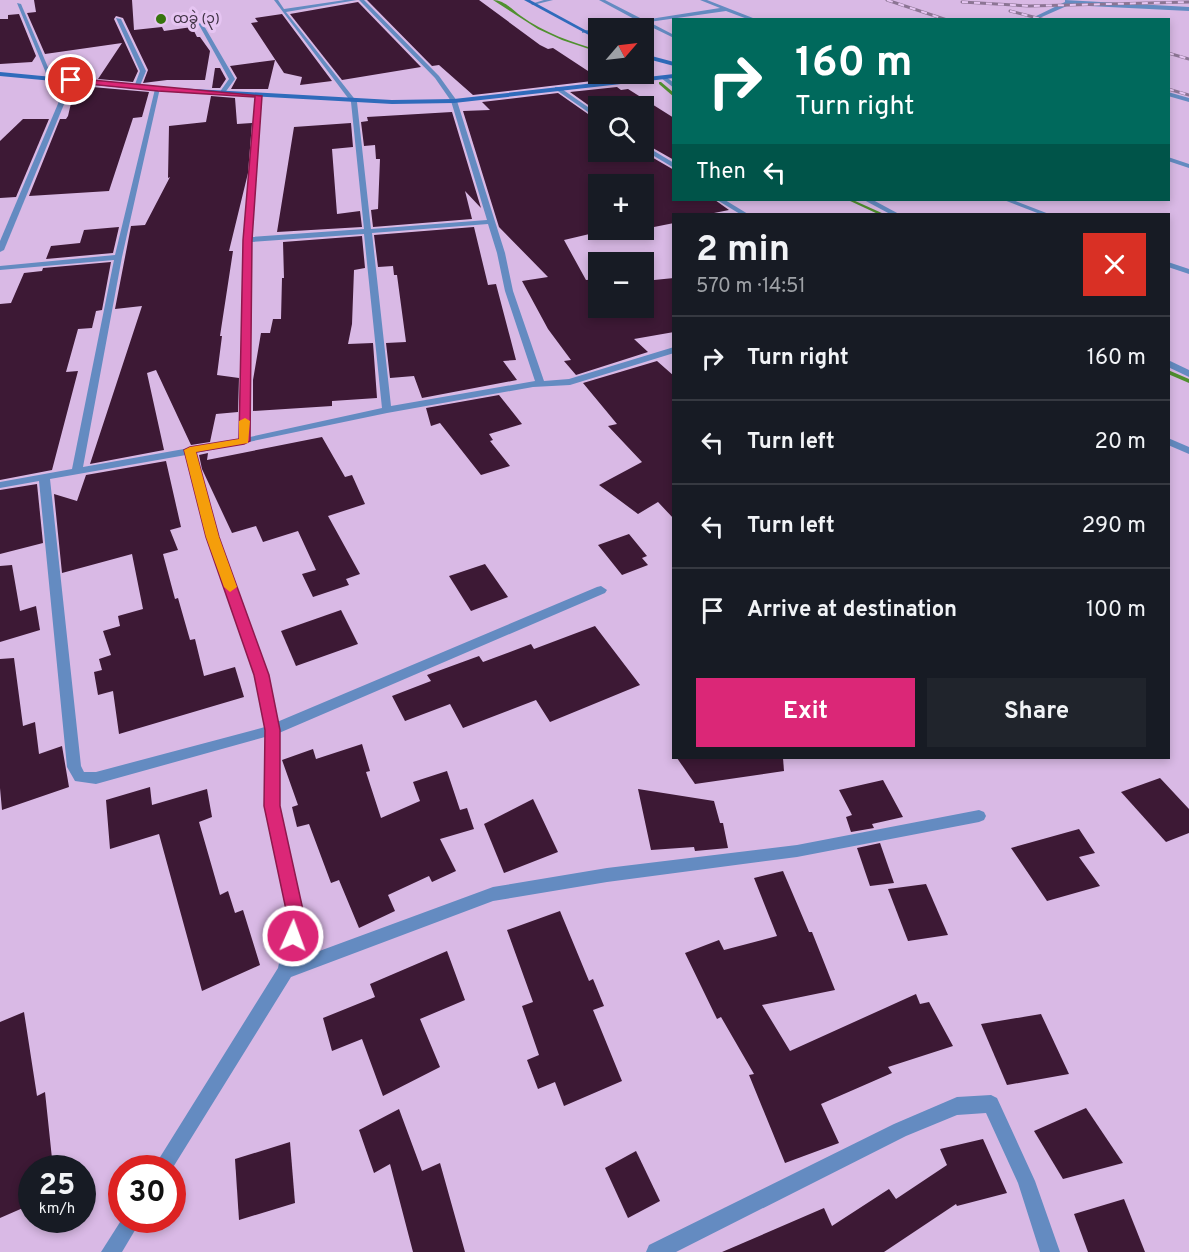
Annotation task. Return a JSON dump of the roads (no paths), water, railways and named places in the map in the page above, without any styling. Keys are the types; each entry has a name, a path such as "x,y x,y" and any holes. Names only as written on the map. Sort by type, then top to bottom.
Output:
{"street":[{"path":"276,0 354,102 366,231 387,410"},
{"path":"319,0 324,5"},
{"path":"283,11 356,0"},
{"path":"361,0 437,77 454,101 501,253 509,291 541,384"},
{"path":"526,0 588,35"},
{"path":"533,4 551,0"},
{"path":"601,0 635,18"},
{"path":"702,0 751,18"},
{"path":"1034,18 1068,2 1189,9"},
{"path":"19,4 51,78"},
{"path":"654,19 728,9"},
{"path":"685,15 692,18"},
{"path":"118,19 143,71 137,87"},
{"path":"200,24 232,79 222,93"},
{"path":"654,27 672,36"},
{"path":"584,33 588,32"},
{"path":"654,59 672,63"},
{"path":"0,74 158,89 354,102 454,101 672,76"},
{"path":"663,77 672,84"},
{"path":"0,250 71,80"},
{"path":"557,88 588,110"},
{"path":"77,470 118,256 158,89"},
{"path":"1170,95 1189,100"},
{"path":"244,441 248,240 259,96"},
{"path":"654,153 672,165"},
{"path":"1170,160 1189,166"},
{"path":"723,201 742,213"},
{"path":"870,201 893,213"},
{"path":"1011,201 1042,213"},
{"path":"248,240 490,222"},
{"path":"0,268 118,256"},
{"path":"1170,265 1189,272"},
{"path":"0,484 244,441 387,410 541,384 570,382 672,351"},
{"path":"1170,364 1189,374"},
{"path":"1170,442 1189,451"},
{"path":"171,1155 285,971 296,919 272,806 272,730 262,675 212,537 190,450"},
{"path":"44,476 74,767 80,777 96,778 272,730 601,590"},
{"path":"285,971 493,894 607,875 797,851 979,816"},
{"path":"656,1252 900,1130 957,1106 991,1104 1026,1181 1050,1252"},
{"path":"111,1252 123,1233"}],"waterway":[{"path":"495,0 539,28 588,47"},
{"path":"660,83 672,94"},
{"path":"852,201 879,213"},
{"path":"1170,373 1189,381"}],"railway":[{"path":"887,0 941,18"},
{"path":"962,2 1029,6 1189,2"},
{"path":"1010,11 1037,18"},
{"path":"1170,54 1189,59"},
{"path":"1170,90 1189,95"}],"place":[{"name":"ထခွဲ (၃)","path":"161,19"}]}
